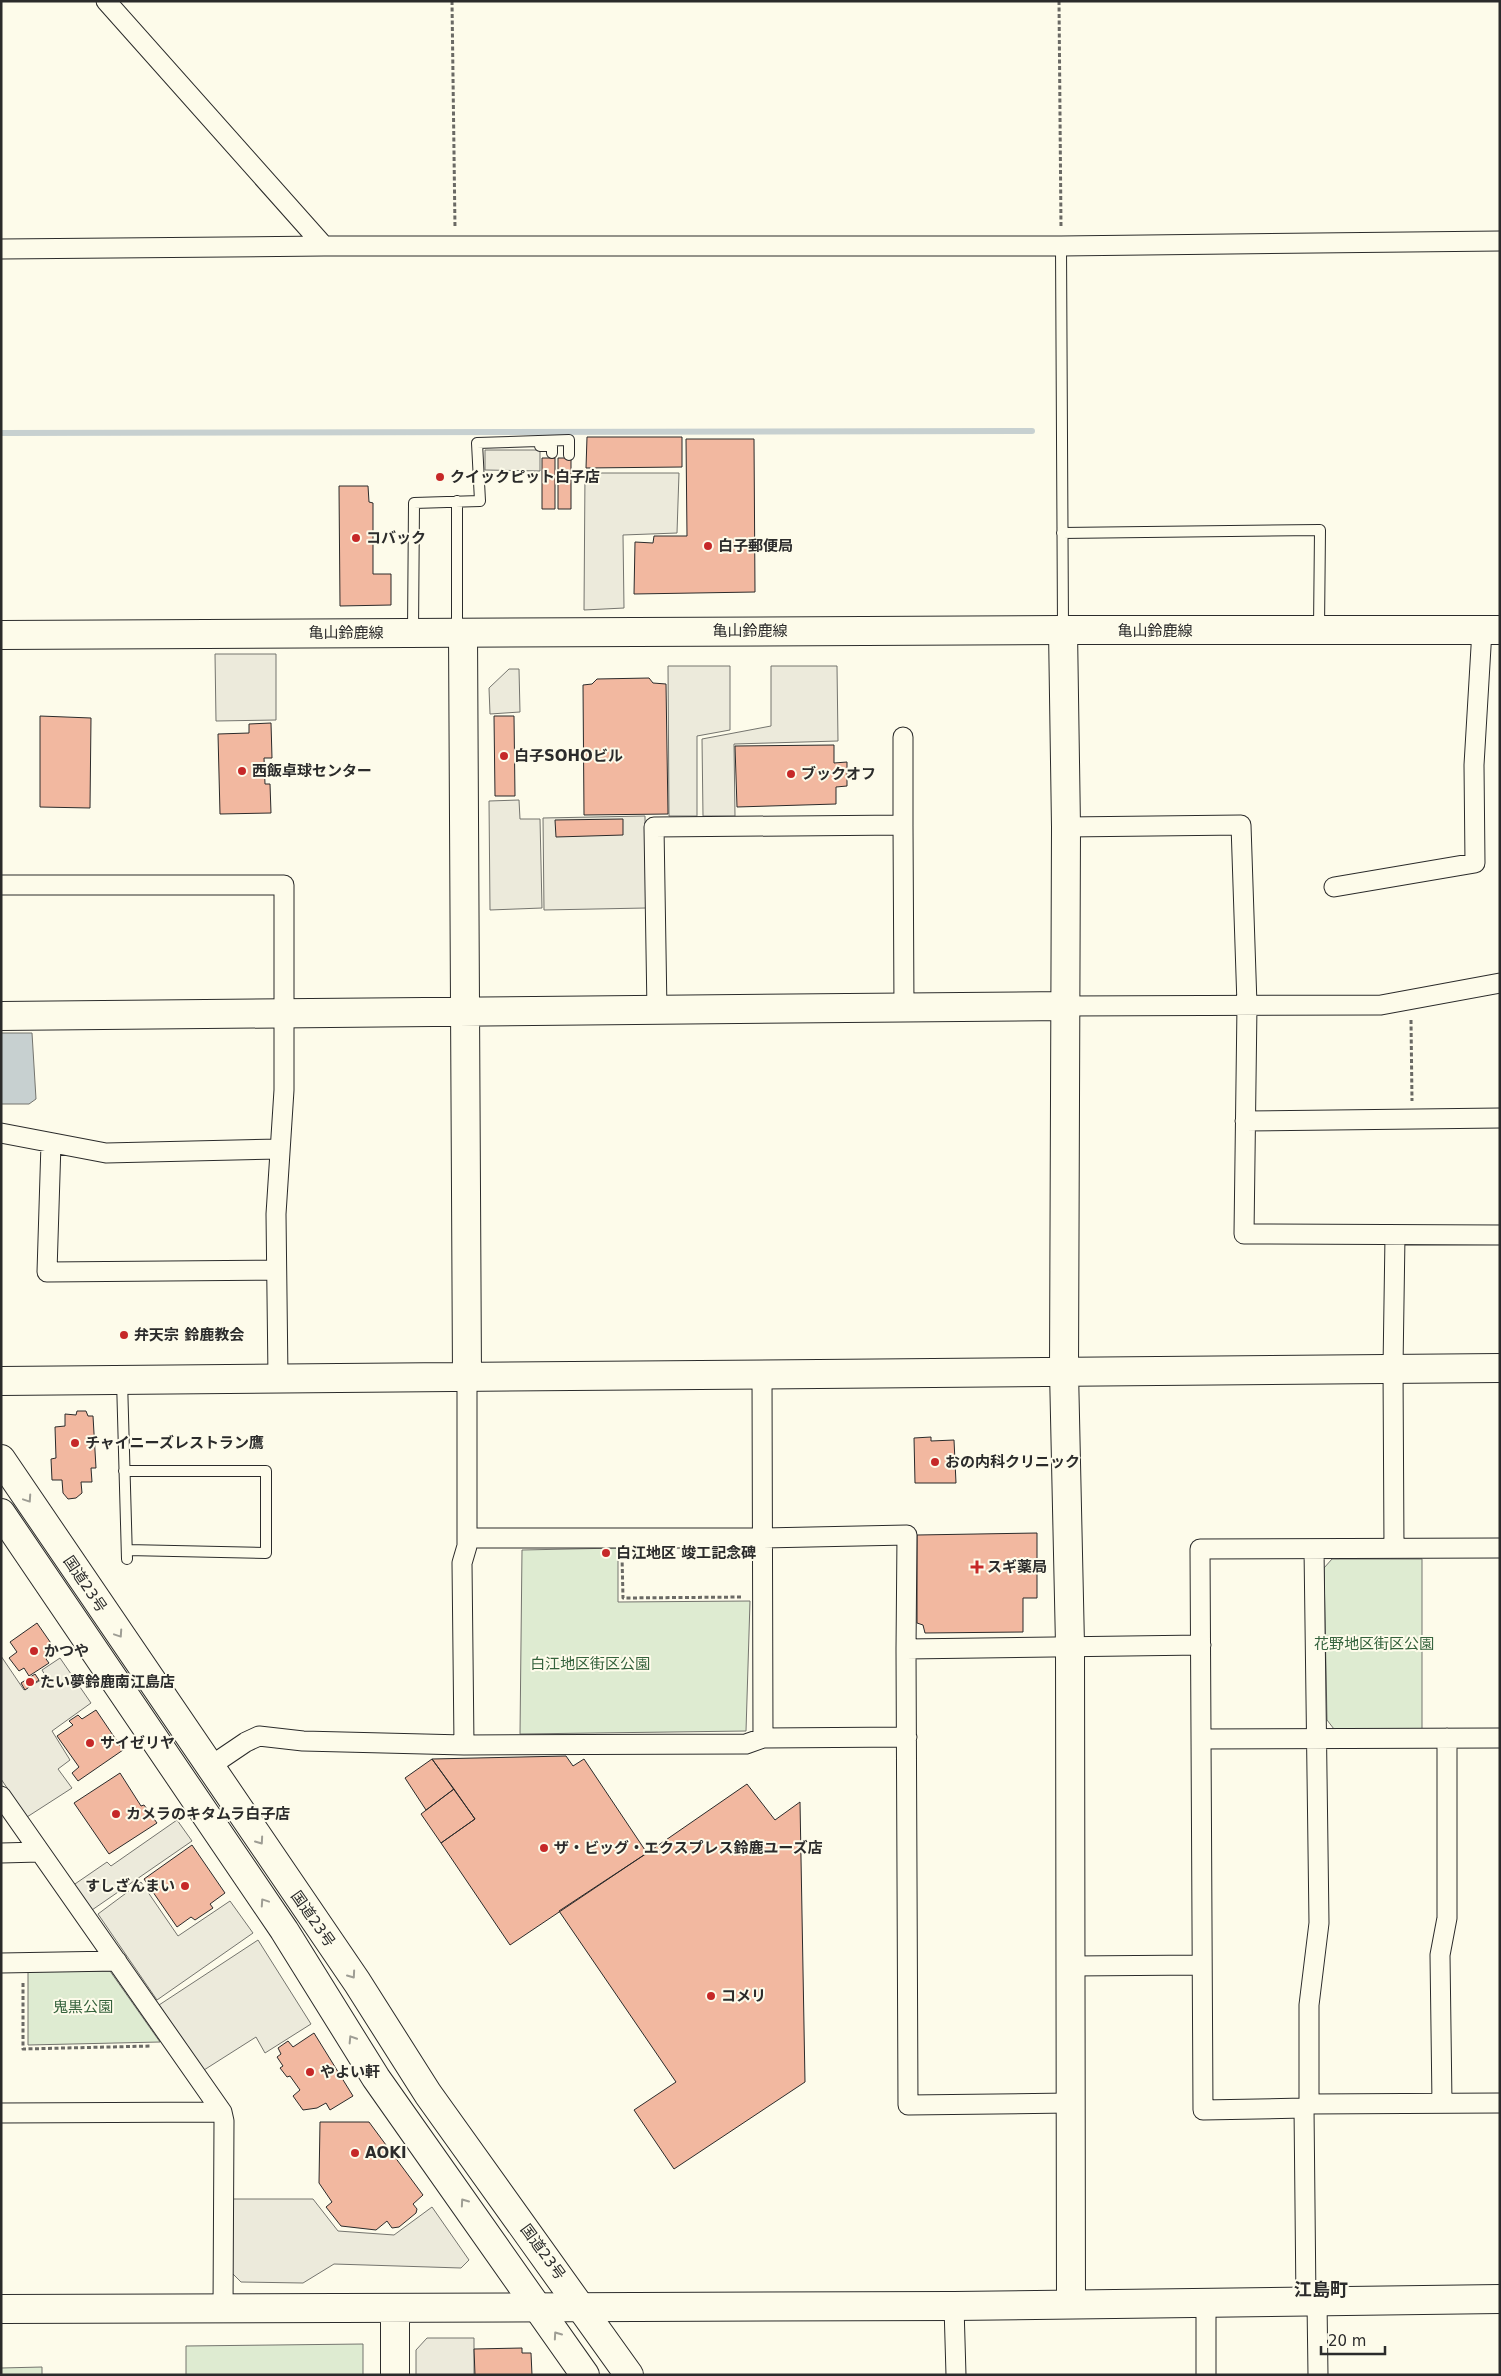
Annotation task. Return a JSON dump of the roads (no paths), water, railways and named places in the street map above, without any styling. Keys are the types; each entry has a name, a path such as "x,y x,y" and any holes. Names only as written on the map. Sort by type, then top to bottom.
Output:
{"main road":[{"name":"亀山鈴鹿線","path":"1,635 413,632 1063,630 1319,632 1491,630"},
{"path":"1063,630 1066,826 1064,1371 1070,1646 1072,1966 1069,2103 1071,2304"},
{"path":"460,633 467,1378"},
{"path":"1,1016 464,1011 904,1010 1066,1006"},
{"path":"1,1380 278,1377 467,1378 1500,1368"},
{"name":"国道23号","path":"1,1459 357,1982 428,2094 630,2375"},
{"name":"国道23号","path":"1,1513 284,1930 376,2078 585,2375"},
{"path":"1,2309 584,2309 1500,2299"},
{"path":"395,2375 396,2308"}],"street":[{"path":"106,1 324,246"},
{"path":"1,249 324,246 1061,246 1500,241"},
{"path":"1334,886 1474,863 1474,765 1491,630"},
{"path":"904,737 904,1010"},
{"path":"656,1011 654,827 903,825"},
{"path":"1066,826 1241,825 1247,1005 1244,1234 1500,1235"},
{"path":"1,885 284,885 284,1090 276,1214 278,1377"},
{"path":"1066,1006 1381,1005 1500,983"},
{"path":"1245,1120 1500,1118"},
{"path":"1,1133 106,1153 280,1149"},
{"path":"51,1143 47,1272 276,1270"},
{"path":"1394,1548 1392,1368 1395,1236"},
{"path":"762,1375 763,1738"},
{"path":"464,1744 462,1563 467,1538 467,1378"},
{"path":"467,1538 763,1538 907,1535 908,2104 1069,2103"},
{"path":"1500,1548 1200,1549 1203,2110 1306,2106 1500,2103"},
{"path":"1314,1549 1319,1923 1309,2005 1306,2106 1312,2302 1318,2375"},
{"path":"906,1649 1201,1645"},
{"path":"209,1767 246,1742 259,1736 311,1741 464,1744 746,1744 763,1738 907,1737"},
{"path":"1442,2103 1440,1955 1448,1918 1447,1738"},
{"path":"1201,1739 1500,1738"},
{"path":"1,1796 222,2112 224,2122 223,2308"},
{"path":"1,1853 40,1852"},
{"path":"1,1963 117,1961"},
{"path":"1072,1966 1202,1965"},
{"path":"1,2114 222,2112"},
{"path":"1206,2303 1206,2375"},
{"path":"954,2306 956,2375"}],"lane":[{"path":"1061,246 1063,630"},
{"path":"413,632 414,503 480,501 477,443 569,440 568,455"},
{"path":"476,448 552,446 552,453"},
{"path":"457,501 460,633"},
{"path":"1062,533 1320,530 1319,632"},
{"path":"122,1379 124,1471 126,1555 266,1553 266,1471 124,1471"}],"waterway":[{"path":"1,433 1032,431"}],"place":[{"name":"クイックピット白子店","path":"440,477"},
{"name":"コバック","path":"356,538"},
{"name":"白子郵便局","path":"708,546"},
{"name":"白子SOHOビル","path":"504,756"},
{"name":"西飯卓球センター","path":"242,771"},
{"name":"ブックオフ","path":"791,774"},
{"name":"弁天宗 鈴鹿教会","path":"124,1335"},
{"name":"チャイニーズレストラン鷹","path":"75,1443"},
{"name":"おの内科クリニック","path":"935,1462"},
{"name":"白江地区 竣工記念碑","path":"606,1553"},
{"name":"スギ薬局","path":"977,1567"},
{"name":"かつや","path":"34,1651"},
{"name":"たい夢鈴鹿南江島店","path":"30,1682"},
{"name":"サイゼリヤ","path":"90,1743"},
{"name":"カメラのキタムラ白子店","path":"116,1814"},
{"name":"ザ・ビッグ・エクスプレス鈴鹿ユーズ店","path":"544,1848"},
{"name":"すしざんまい","path":"185,1886"},
{"name":"コメリ","path":"711,1996"},
{"name":"やよい軒","path":"310,2072"},
{"name":"AOKI","path":"355,2153"}],"district":[{"name":"江島町","path":"1321,2289"}],"park label":[{"name":"花野地区街区公園","path":"1374,1644"},
{"name":"白江地区街区公園","path":"590,1664"},
{"name":"鬼黒公園","path":"83,2007"}]}
